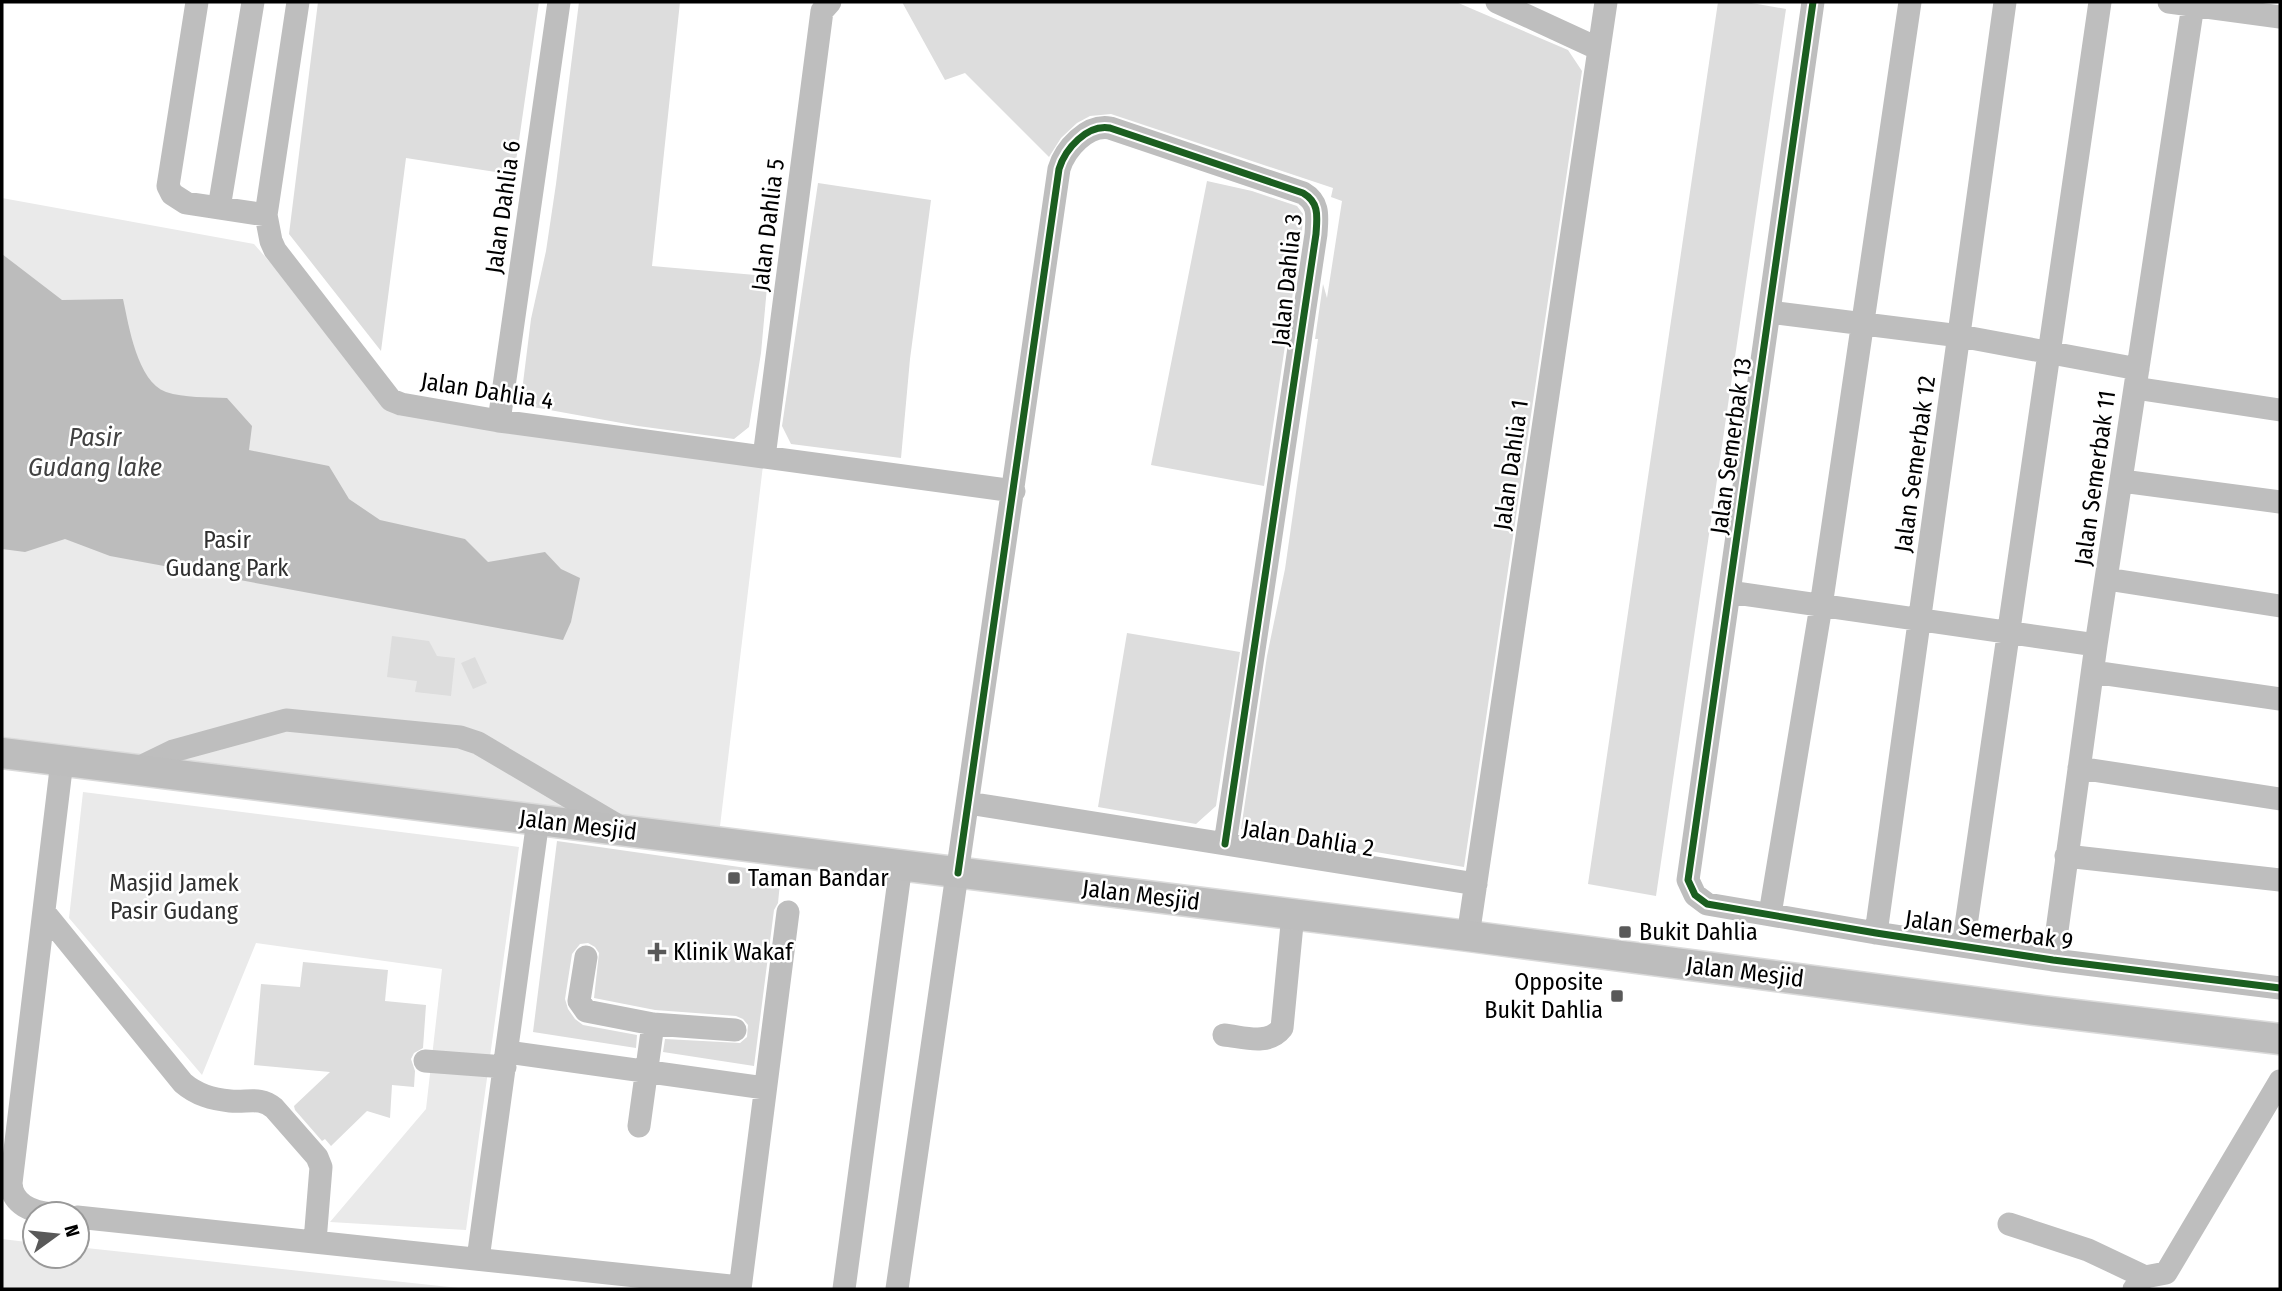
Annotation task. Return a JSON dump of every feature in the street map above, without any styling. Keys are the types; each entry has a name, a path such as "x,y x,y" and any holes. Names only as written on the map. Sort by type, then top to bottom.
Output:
{"main road":[{"name":"Jalan Mesjid","path":"2,753 2280,1039"}],"street":[{"path":"197,2 168,186 178,200 266,215"},
{"path":"219,208 253,2"},
{"name":"Jalan Dahlia 4","path":"298,2 266,215 271,241 275,250 391,400 499,421 1014,491"},
{"name":"Jalan Dahlia 6","path":"499,421 559,2"},
{"name":"Jalan Dahlia 5","path":"764,457 822,10 830,2"},
{"path":"1497,2 1599,49"},
{"name":"Jalan Dahlia 1","path":"1468,936 1606,2"},
{"name":"Jalan Semerbak 13","path":"1695,895 1689,880 1813,2"},
{"path":"1770,914 1821,606 1910,2"},
{"name":"Jalan Semerbak 12","path":"1876,933 2005,2"},
{"path":"1963,946 2100,2"},
{"path":"2169,2 2280,17"},
{"name":"Jalan Semerbak 11","path":"2053,960 2096,645 2193,5"},
{"name":"Jalan Dahlia 3","path":"897,1289 1059,169 1078,139 1096,128 1110,128 1309,197 1317,210 1316,234 1225,844"},
{"path":"1769,312 1960,336 2050,352 2137,379 2280,410"},
{"path":"2122,481 2280,502"},
{"path":"2107,579 2280,606"},
{"path":"1729,592 2096,645"},
{"path":"2093,672 2280,699"},
{"path":"136,769 173,751 286,720 460,737 478,743 627,831"},
{"path":"21,1205 13,1195 11,1187 62,761"},
{"path":"2079,768 2280,799"},
{"name":"Jalan Dahlia 2","path":"968,803 1476,884"},
{"path":"478,1259 538,820"},
{"path":"2066,856 2280,880"},
{"path":"844,1289 901,865"},
{"name":"Jalan Semerbak 9","path":"1695,895 1707,904 1876,933 2053,960 2280,988"},
{"path":"44,912 183,1083 202,1095 233,1101 251,1099 266,1102 317,1157 322,1172 315,1241"},
{"path":"91,1218 740,1288 788,912"},
{"path":"1224,1035 1269,1039 1277,1035 1282,1028 1293,914"},
{"path":"586,957 579,1001 586,1011 653,1024 734,1030"},
{"path":"639,1126 653,1024"},
{"path":"425,1061 506,1060 646,1071 765,1088"},
{"path":"2009,1224 2088,1250 2154,1282 2277,1099"}],"green space":[{"name":"Pasir Gudang Park","path":"2,198 254,244 387,396 764,457 718,843 2,753"},
{"name":"Masjid Jamek Pasir Gudang","path":"83,792 519,847 466,1230 330,1222 426,1109 442,969 256,943 202,1075 69,918"},
{"path":"2,1239 21,1241 21,1270 91,1270 91,1249 468,1289 2,1289"}],"water":[{"name":"Pasir Gudang lake","path":"2,254 62,300 123,299 136,352 148,377 156,386 173,394 227,398 252,426 249,450 329,466 349,499 380,520 465,539 488,562 545,552 561,569 580,578 571,622 563,640 110,556 65,539 25,552 2,549"}],"building":[{"path":"318,2 539,2 514,175 406,158 381,351 289,234"},
{"path":"579,2 680,2 652,266 768,276 761,353 749,427 734,439 638,426 533,407 522,391 531,319 546,251 556,184"},
{"path":"902,2 1456,2 1568,50 1582,71 1464,867 1241,829 1267,656 1285,569 1318,339 1315,339 1323,284 1327,298 1342,201 1331,197 1333,188 1111,114 1090,116 1077,123 1061,138 1049,157 965,73 945,80"},
{"path":"1718,2 1746,2 1786,9 1656,896 1588,884"},
{"path":"1207,181 1252,191 1297,206 1303,214 1264,486 1151,465"},
{"path":"818,183 931,200 910,359 901,458 791,444 782,426"},
{"path":"1127,633 1240,652 1216,806 1196,824 1098,807"},
{"path":"392,636 429,641 437,656 455,658 451,696 415,692 417,681 387,677"},
{"path":"475,657 487,683 473,689 461,663"},
{"name":"Klinik Wakaf","path":"557,841 781,873 754,1066 663,1052 665,1039 740,1043 747,1037 748,1025 736,1016 655,1010 594,998 599,953 588,943 580,944 572,954 565,999 568,1009 583,1025 637,1035 636,1048 533,1032"},
{"path":"303,962 388,970 385,1001 426,1005 423,1048 414,1053 411,1059 415,1071 414,1087 392,1085 390,1118 367,1111 331,1146 325,1139 322,1141 294,1106 330,1072 254,1065 261,984 300,987"}],"cycle path":[{"path":"1813,2 1688,880 1695,895 1707,904 1876,933 2053,960 2280,988"},
{"path":"958,873 1059,169 1066,154 1078,140 1101,128 1110,128 1303,193 1312,201 1316,211 1316,234 1225,844"}],"place":[{"name":"Taman Bandar","path":"734,878"},
{"name":"Bukit Dahlia","path":"1625,932"},
{"name":"Klinik Wakaf","path":"657,952"},
{"name":"Opposite Bukit Dahlia","path":"1617,996"}]}
